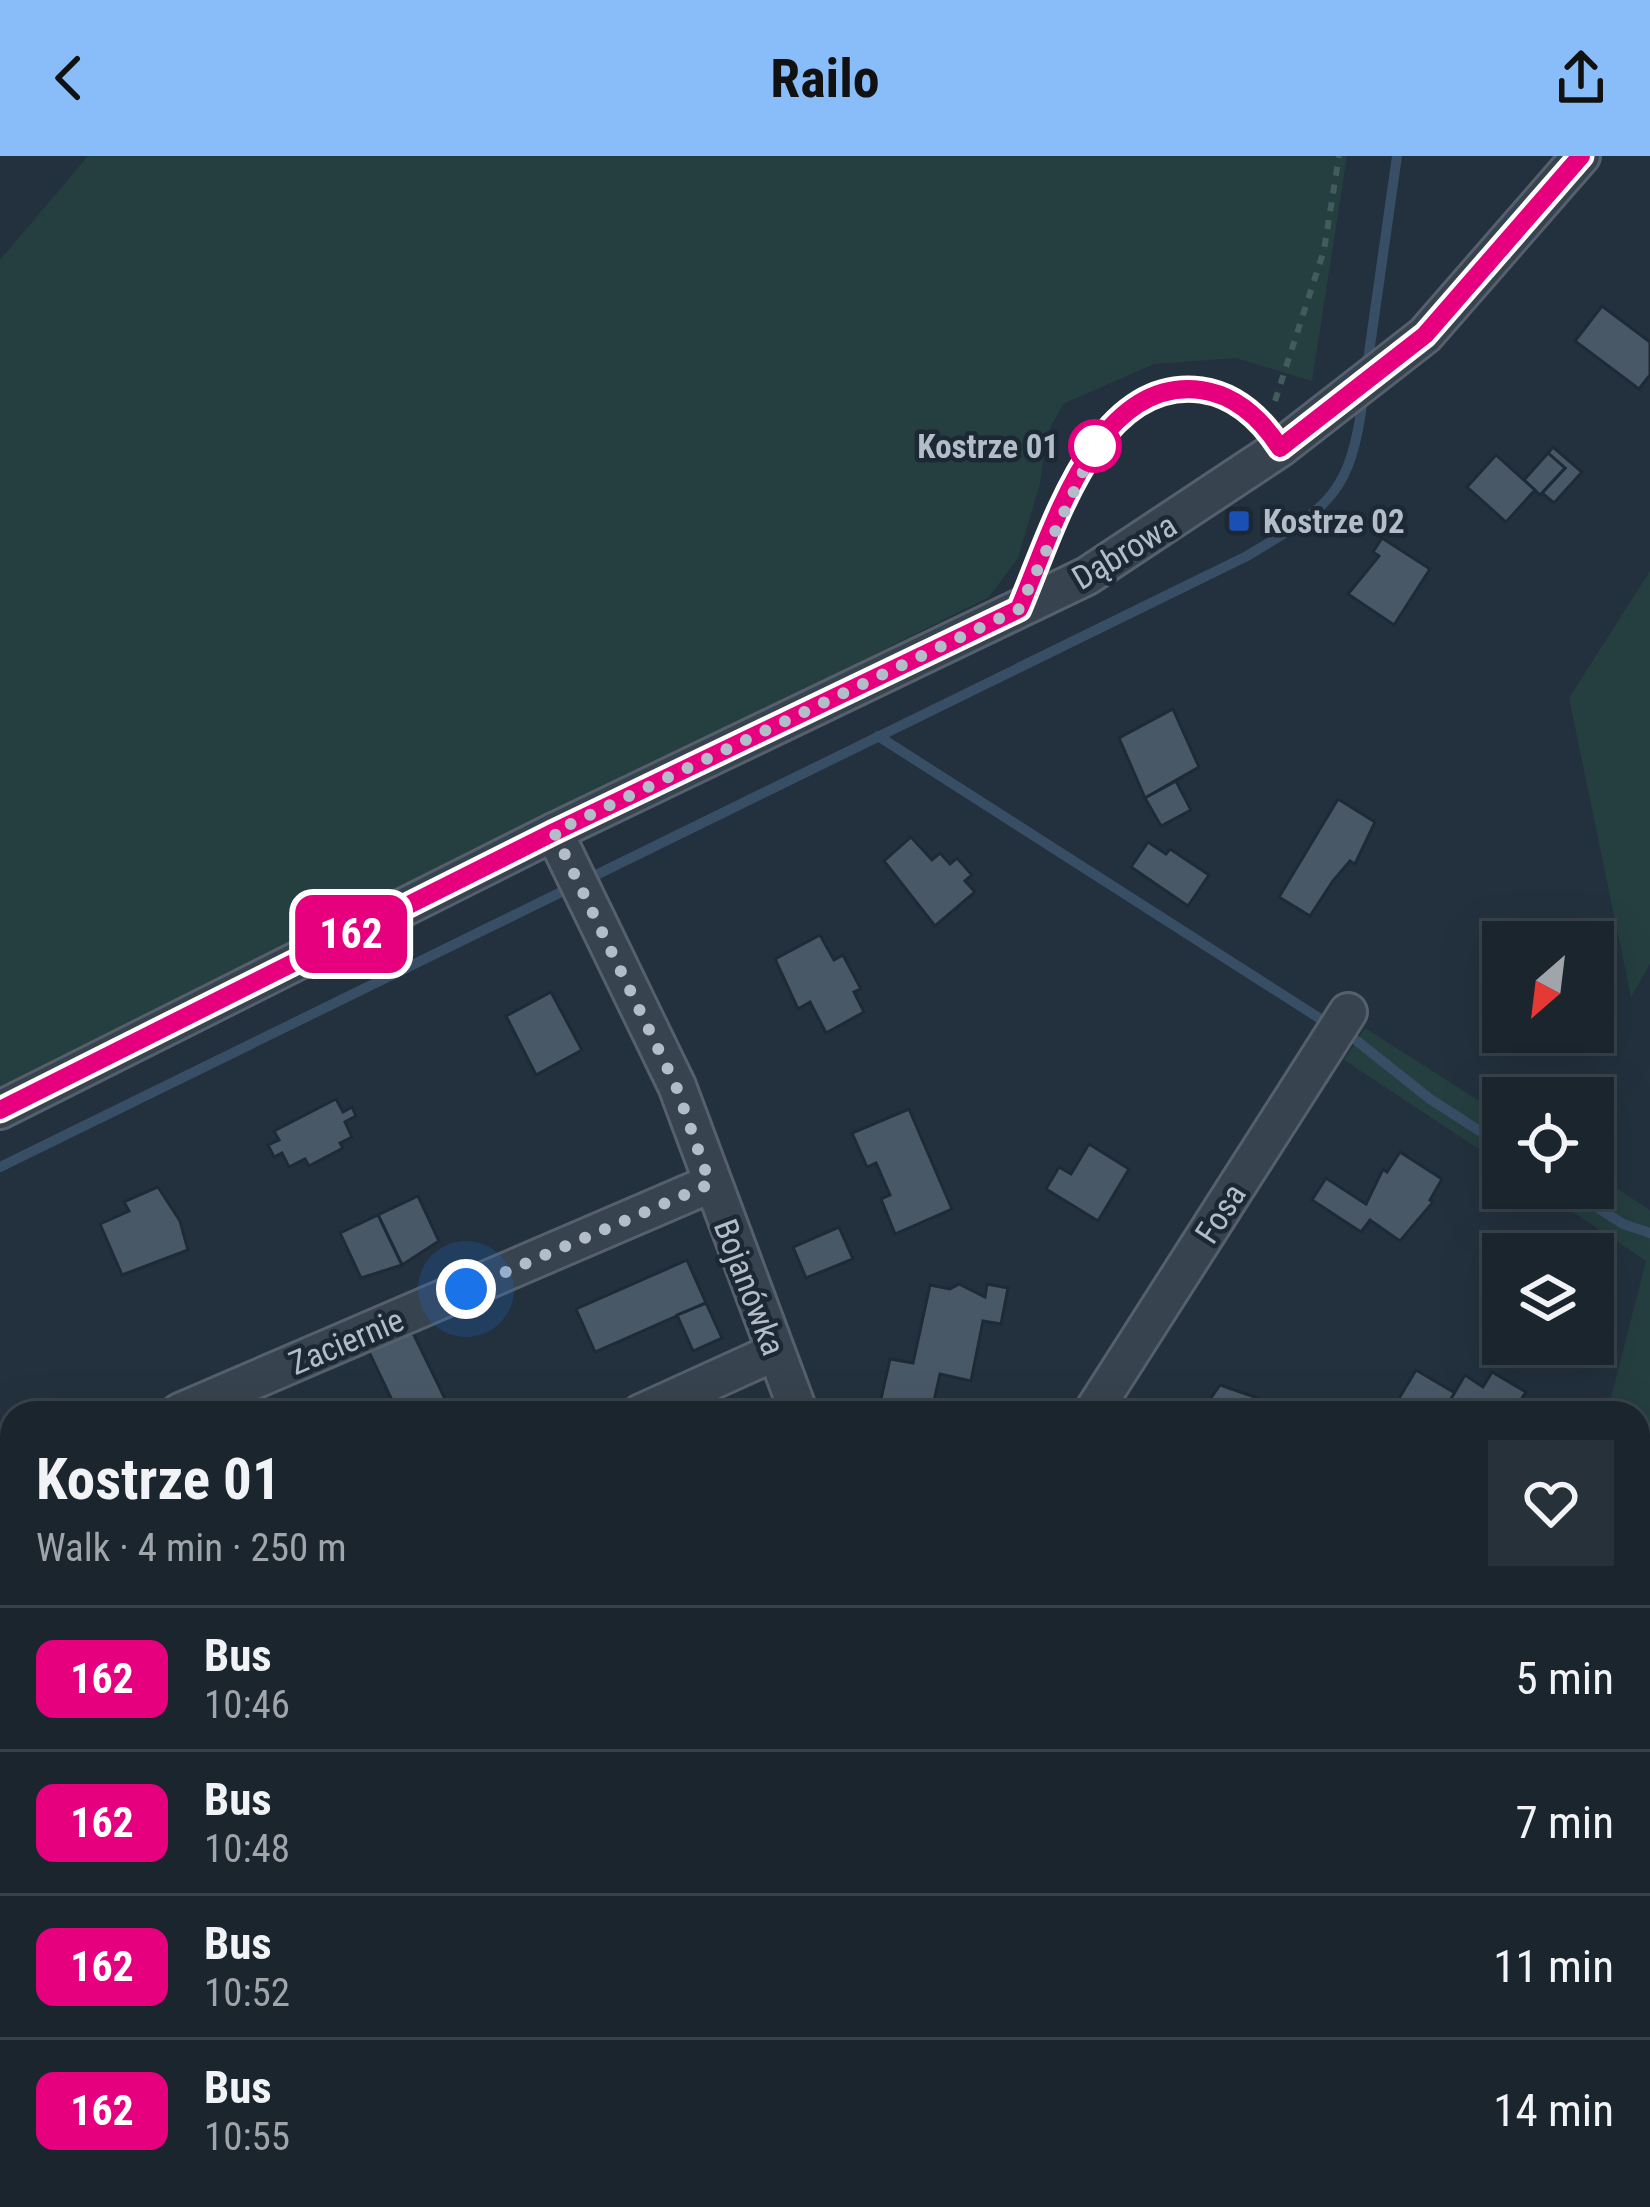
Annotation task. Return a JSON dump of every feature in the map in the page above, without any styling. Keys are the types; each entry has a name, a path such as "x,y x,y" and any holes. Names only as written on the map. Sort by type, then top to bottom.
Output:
{"street":[{"name":"Dąbrowa","path":"0,1110 561,847 1151,538 1274,438 1322,412 1425,335 1581,156"},
{"name":"Bojanówka","path":"561,847 676,1086 794,1401"},
{"name":"Fosa","path":"1100,1401 1348,1012"},
{"name":"Zaciernie","path":"206,1401 710,1184"},
{"path":"667,1401 775,1352"}],"lane":[{"path":"1019,609 1087,457 1127,410 1183,388 1214,392 1274,438"}],"path":[{"path":"1274,438 1324,250 1339,156"}],"green space":[{"path":"88,156 1347,156 1312,381 1236,358 1154,364 1063,404 1046,436 1040,483 1018,558 989,597 0,1092 0,260"},
{"path":"1650,571 1650,964 1631,997 1569,698"},
{"path":"1365,1028 1482,1103 1482,1151 1344,1060"},
{"path":"1614,1187 1650,1210 1650,1401 1610,1401 1646,1261 1614,1240 1614,1233 1604,1233 1568,1209 1614,1209"}],"building":[{"path":"1602,306 1650,342 1650,375 1639,389 1575,341"},
{"path":"1553,447 1582,472 1554,503 1542,493 1565,468 1548,453"},
{"path":"1548,453 1565,468 1540,495 1524,480"},
{"path":"1496,455 1535,490 1506,522 1467,487"},
{"path":"1382,538 1430,569 1394,625 1348,594 1379,556 1373,552"},
{"path":"1173,709 1199,767 1145,798 1119,738"},
{"path":"1176,781 1191,810 1161,826 1145,798"},
{"path":"1338,799 1375,822 1355,864 1350,861 1310,916 1279,897"},
{"path":"911,837 932,860 940,853 950,864 957,858 972,875 965,881 975,892 935,926 884,861"},
{"path":"1148,842 1166,854 1170,849 1209,875 1188,906 1131,867"},
{"path":"820,935 834,960 843,955 861,989 854,992 864,1012 826,1033 810,1002 798,1009 775,959"},
{"path":"551,992 582,1050 536,1075 506,1016"},
{"path":"336,1099 343,1112 352,1107 356,1116 345,1122 352,1137 340,1143 343,1148 309,1166 305,1159 289,1167 282,1153 274,1157 268,1145 279,1140 274,1131"},
{"path":"909,1109 952,1209 895,1234 881,1199 890,1195 876,1163 867,1167 852,1133"},
{"path":"1089,1144 1129,1169 1098,1221 1046,1189 1059,1167 1071,1174"},
{"path":"1400,1152 1442,1179 1433,1202 1400,1241 1370,1220 1361,1232 1312,1200 1326,1178 1366,1204 1383,1169 1387,1172"},
{"path":"158,1187 180,1221 188,1250 122,1275 100,1224 129,1211 124,1202"},
{"path":"418,1196 439,1241 402,1265 378,1215"},
{"path":"378,1215 402,1265 361,1278 340,1233"},
{"path":"839,1227 853,1259 806,1278 793,1247"},
{"path":"687,1260 706,1303 595,1352 576,1309"},
{"path":"959,1284 985,1297 987,1284 1008,1288 1001,1324 983,1321 971,1381 940,1374 934,1401 881,1399 890,1359 913,1363 930,1285 950,1289"},
{"path":"706,1303 722,1338 693,1351 677,1315"},
{"path":"412,1331 446,1401 392,1401 369,1352"},
{"path":"1416,1370 1455,1393 1452,1401 1397,1401"},
{"path":"1492,1372 1526,1392 1520,1401 1450,1401 1465,1375 1483,1387"},
{"path":"1220,1385 1266,1401 1209,1401"}],"waterway":[{"path":"1367,367 1397,156"},
{"path":"0,1167 1247,556 1298,524 1331,495 1351,457 1363,397"},
{"path":"878,736 1319,1018"},
{"path":"1357,1041 1430,1099 1482,1132"},
{"path":"1600,1209 1650,1233"}],"bus line":[{"name":"162","path":"0,1110 554,832 1019,609 1087,457 1127,410 1153,395 1183,388 1214,392 1240,405 1267,428 1280,448 1425,335 1581,156"}],"place":[{"name":"Kostrze 01","path":"1095,446"},
{"name":"Kostrze 02","path":"1239,521"}],"route":[{"path":"466,1289 710,1184 676,1086 554,832 1019,609 1069,493 1095,446"}]}
